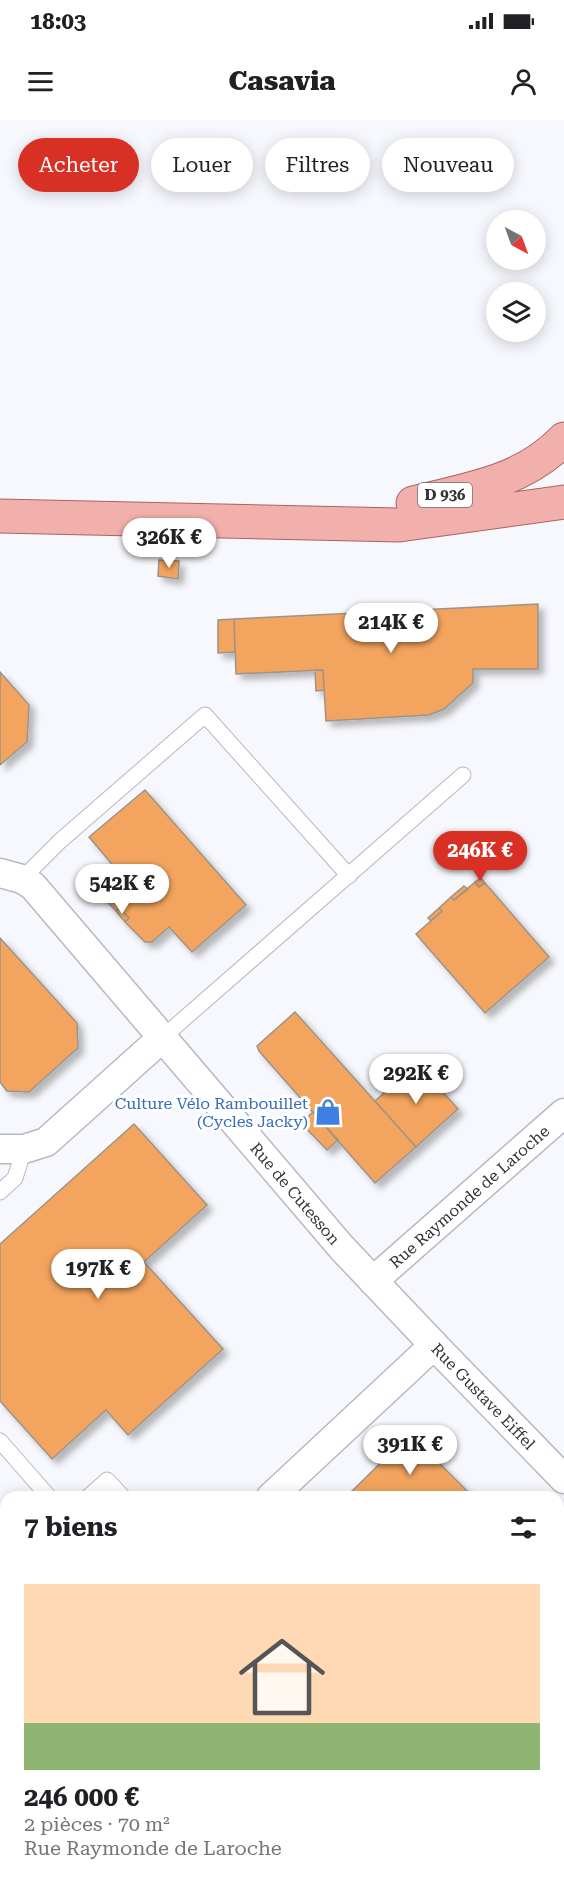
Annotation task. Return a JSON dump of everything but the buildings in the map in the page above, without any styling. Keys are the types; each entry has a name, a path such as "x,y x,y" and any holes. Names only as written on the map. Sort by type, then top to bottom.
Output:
{"main road":[{"name":"D 936","path":"315,522 399,507 497,482 546,459 564,439"},
{"name":"D 936","path":"1,516 399,525 564,502"}],"street":[{"name":"Rue de Cutesson","path":"11,876 33,886 373,1281 434,1345"},
{"path":"12,1149 46,1142 162,1038"},
{"name":"Rue Raymonde de Laroche","path":"373,1281 564,1113"},
{"name":"Rue Gustave Eiffel","path":"277,1491 434,1345 564,1479"}],"lane":[{"path":"11,876 60,841 205,716 349,876"},
{"path":"162,1038 463,776"},
{"path":"0,1192 15,1179 12,1149"},
{"path":"0,1441 44,1491"},
{"path":"95,1491 107,1480 117,1491"}],"place":[{"name":"Culture Vélo Rambouillet (Cycles Jacky)","path":"328,1112"}]}
